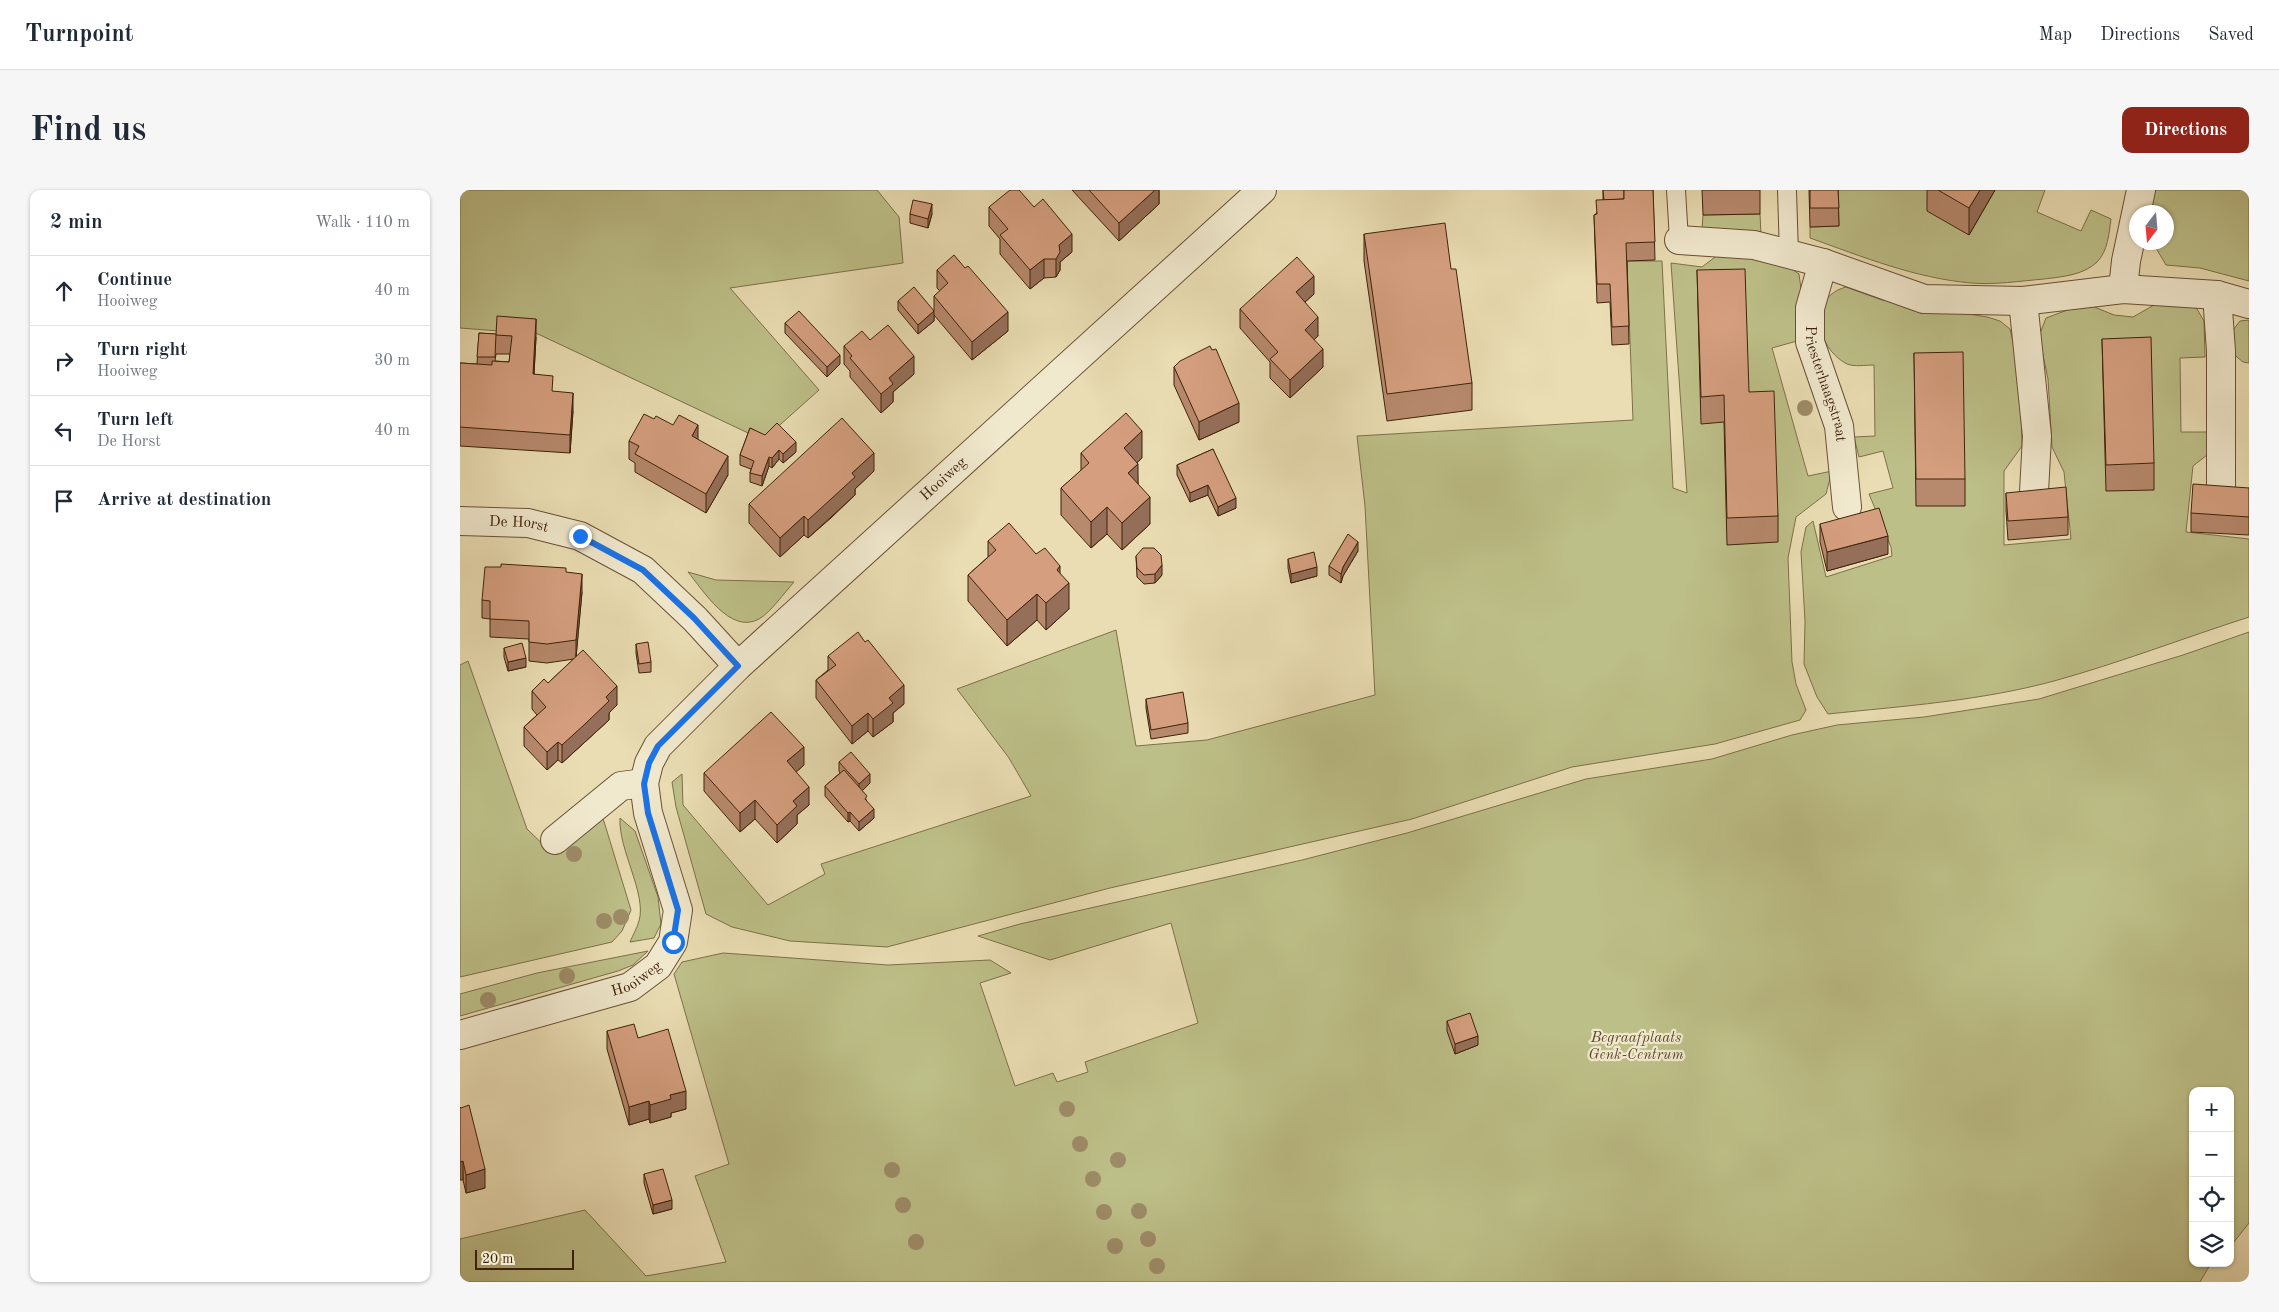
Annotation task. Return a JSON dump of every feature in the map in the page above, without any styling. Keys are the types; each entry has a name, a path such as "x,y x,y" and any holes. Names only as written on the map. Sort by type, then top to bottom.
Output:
{"street":[{"name":"Hooiweg","path":"460,1035 630,987 658,966 673,942 678,910 648,813 644,784 649,763 658,746 738,666 1262,190"},
{"path":"2123,289 2126,261 2141,190"},
{"path":"1678,240 1754,245 1822,263 1924,299 2022,301 2123,289 2217,295 2249,304"},
{"name":"Priesterhaagstraat","path":"1822,263 1810,308 1810,342 1839,426 1847,507"},
{"path":"2217,295 2221,351 2221,486"},
{"path":"2022,301 2037,436 2034,492"},
{"name":"De Horst","path":"460,521 528,523 580,536 643,570 694,618 738,666"},
{"path":"555,840 621,786 644,784"}],"lane":[{"path":"1676,190 1678,240"},
{"path":"1787,190 1789,255"}],"green space":[{"path":"460,190 877,190 899,217 903,263 730,288 819,390 763,440 538,334 460,328"},
{"path":"1838,190 2045,190 2037,212 2081,231 2091,210 2111,219 2104,253 2097,262 2086,270 2072,275 2044,279 1971,283 1909,272 1810,238 1810,227 1839,226"},
{"path":"2155,190 2249,190 2249,281 2200,268 2166,265 2157,250 2174,250 2174,205 2151,205"},
{"path":"1760,214 1761,235 1702,229 1703,215"},
{"path":"1719,254 1771,261 1790,268 1799,274 1801,289 1796,308 1797,341 1772,348 1808,476 1832,471 1826,494 1796,517 1788,558 1792,662 1796,684 1806,710 1800,720 1715,744 1572,767 1412,819 1110,888 887,947 790,941 732,927 706,914 676,807 672,782 682,774 683,805 768,905 825,874 821,864 1031,796 1009,758 957,689 1116,630 1136,746 1207,740 1375,695 1365,506 1357,436 1633,420 1627,261 1662,261 1673,488 1687,493 1671,263 1702,267"},
{"path":"1846,287 1882,300 1987,317 2000,321 2010,329 2020,371 2022,446 2004,471 2004,545 2071,539 2064,472 2052,447 2048,379 2039,336 2046,318 2070,309 2092,306 2114,315 2133,317 2154,305 2175,301 2194,304 2204,321 2205,357 2180,358 2181,432 2207,432 2207,455 2193,466 2186,532 2249,539 2249,617 2103,666 2026,688 1942,702 1828,714 1817,697 1804,664 1805,621 1801,552 1806,527 1813,521 1826,577 1892,556 1891,547 1869,494 1893,488 1883,451 1859,457 1854,437 1875,436 1874,365 1850,365 1836,357 1828,347 1820,324 1821,312 1825,301 1833,293"},
{"path":"2249,320 2249,363 2243,362 2231,352 2230,334 2240,321"},
{"path":"688,572 716,580 794,582 768,612 759,619 748,622 738,621 718,608"},
{"name":"Begraafplaats Genk-Centrum","path":"2249,632 2249,1223 2234,1242 2234,1087 2189,1087 2189,1267 2209,1267 2200,1282 460,1282 460,1239 585,1210 646,1276 726,1262 695,1176 729,1164 674,974 682,962 723,953 888,965 990,960 1011,973 980,983 1015,1086 1053,1073 1057,1082 1088,1072 1085,1062 1198,1023 1171,923 1050,960 978,936 1020,924 1302,860 1407,833 1586,779 1712,759 1792,735 1837,725 1924,717 2039,699 2183,655"},
{"path":"468,661 527,829 553,854 602,815 631,910 622,931 612,942 460,977 460,665"},
{"path":"620,818 635,831 658,897 661,924 654,938 630,942 639,921 640,910 636,885 623,843"},
{"path":"648,951 633,965 618,971 460,1016 460,994 537,973"}],"building":[{"path":"1010,190 1019,190 1034,207 1043,199 1072,234 1059,245 1060,252 1056,259 1044,259 1030,270 1000,235 1008,229 989,207"},
{"path":"1089,190 1155,190 1119,223"},
{"path":"1603,190 1624,190 1624,199 1604,200"},
{"path":"1624,190 1653,190 1655,242 1626,243 1629,326 1612,327 1610,284 1597,284 1594,215 1597,214 1596,200 1624,199"},
{"path":"1810,190 1838,190 1839,208 1810,208"},
{"path":"1938,190 1980,190 1969,208"},
{"path":"913,200 932,204 928,219 910,214"},
{"path":"1445,223 1451,269 1456,269 1472,383 1387,394 1364,234"},
{"path":"954,255 965,268 968,266 1008,312 972,342 934,296 948,283 937,270"},
{"path":"1297,257 1314,276 1296,292 1318,317 1305,330 1323,349 1290,380 1270,359 1278,352 1240,309"},
{"path":"1745,269 1749,392 1774,391 1778,516 1727,518 1724,395 1701,397 1697,270"},
{"path":"914,287 934,311 918,325 898,301"},
{"path":"799,311 840,355 827,367 785,323"},
{"path":"497,316 536,319 533,374 553,376 552,391 573,393 570,435 460,427 460,363 492,365 492,361 509,362 512,336 496,335"},
{"path":"888,325 914,356 889,378 893,384 881,394 850,358 852,356 844,346 862,331 870,340"},
{"path":"479,333 496,334 495,357 477,357"},
{"path":"2151,337 2154,463 2106,465 2102,339"},
{"path":"1210,346 1212,350 1216,349 1239,403 1199,422 1174,367 1180,361"},
{"path":"1963,352 1965,479 1916,479 1914,353"},
{"path":"1126,413 1142,431 1124,448 1138,464 1128,473 1150,497 1122,523 1107,507 1091,522 1061,488 1089,463 1081,453"},
{"path":"644,414 654,419 656,416 673,425 679,415 698,425 692,436 728,456 706,494 635,454 639,446 629,441"},
{"path":"842,418 874,453 852,473 855,477 808,520 804,516 780,538 749,504"},
{"path":"777,423 796,442 783,454 779,450 772,458 769,457 762,476 750,473 754,461 740,455 750,428 765,435"},
{"path":"1213,449 1236,498 1218,507 1208,485 1190,493 1177,465"},
{"path":"2193,484 2249,488 2249,517 2191,513"},
{"path":"2066,487 2068,517 2008,521 2006,493"},
{"path":"1879,508 1888,536 1827,552 1820,524"},
{"path":"1009,523 1036,554 1045,548 1060,566 1057,570 1069,583 1046,603 1037,594 1007,620 968,575 996,550 988,541"},
{"path":"1348,534 1358,542 1343,567 1341,574 1329,566"},
{"path":"1143,548 1154,548 1161,555 1162,565 1155,574 1144,575 1137,568 1136,556"},
{"path":"1314,552 1317,567 1291,574 1288,559"},
{"path":"501,564 566,568 566,572 582,574 576,640 547,644 529,642 529,621 490,619 490,601 482,600 485,567 501,567"},
{"path":"858,632 865,642 868,640 904,685 889,698 893,703 873,719 868,713 852,726 816,680 836,665 828,656"},
{"path":"648,642 651,662 639,664 636,644"},
{"path":"522,643 526,658 508,662 504,648"},
{"path":"583,650 617,686 606,697 609,701 585,724 562,745 558,742 547,752 524,727 546,707 532,691 544,679 548,683"},
{"path":"1183,692 1188,723 1151,730 1146,699"},
{"path":"771,712 804,747 787,761 809,787 793,801 797,806 777,825 755,800 740,813 704,773"},
{"path":"851,752 870,774 859,784 839,762"},
{"path":"844,770 867,796 865,799 874,809 859,822 850,812 848,813 825,786"},
{"path":"1470,1013 1478,1036 1455,1044 1447,1021"},
{"path":"634,1024 638,1038 668,1029 686,1091 670,1095 671,1099 650,1105 649,1101 629,1107 607,1031"},
{"path":"469,1105 485,1169 466,1175 463,1161 460,1162 460,1107"},
{"path":"663,1169 672,1200 653,1205 644,1174"}],"route":[{"path":"580,536 643,570 694,618 738,666 658,746 649,763 644,784 648,813 678,910 673,942"}]}
